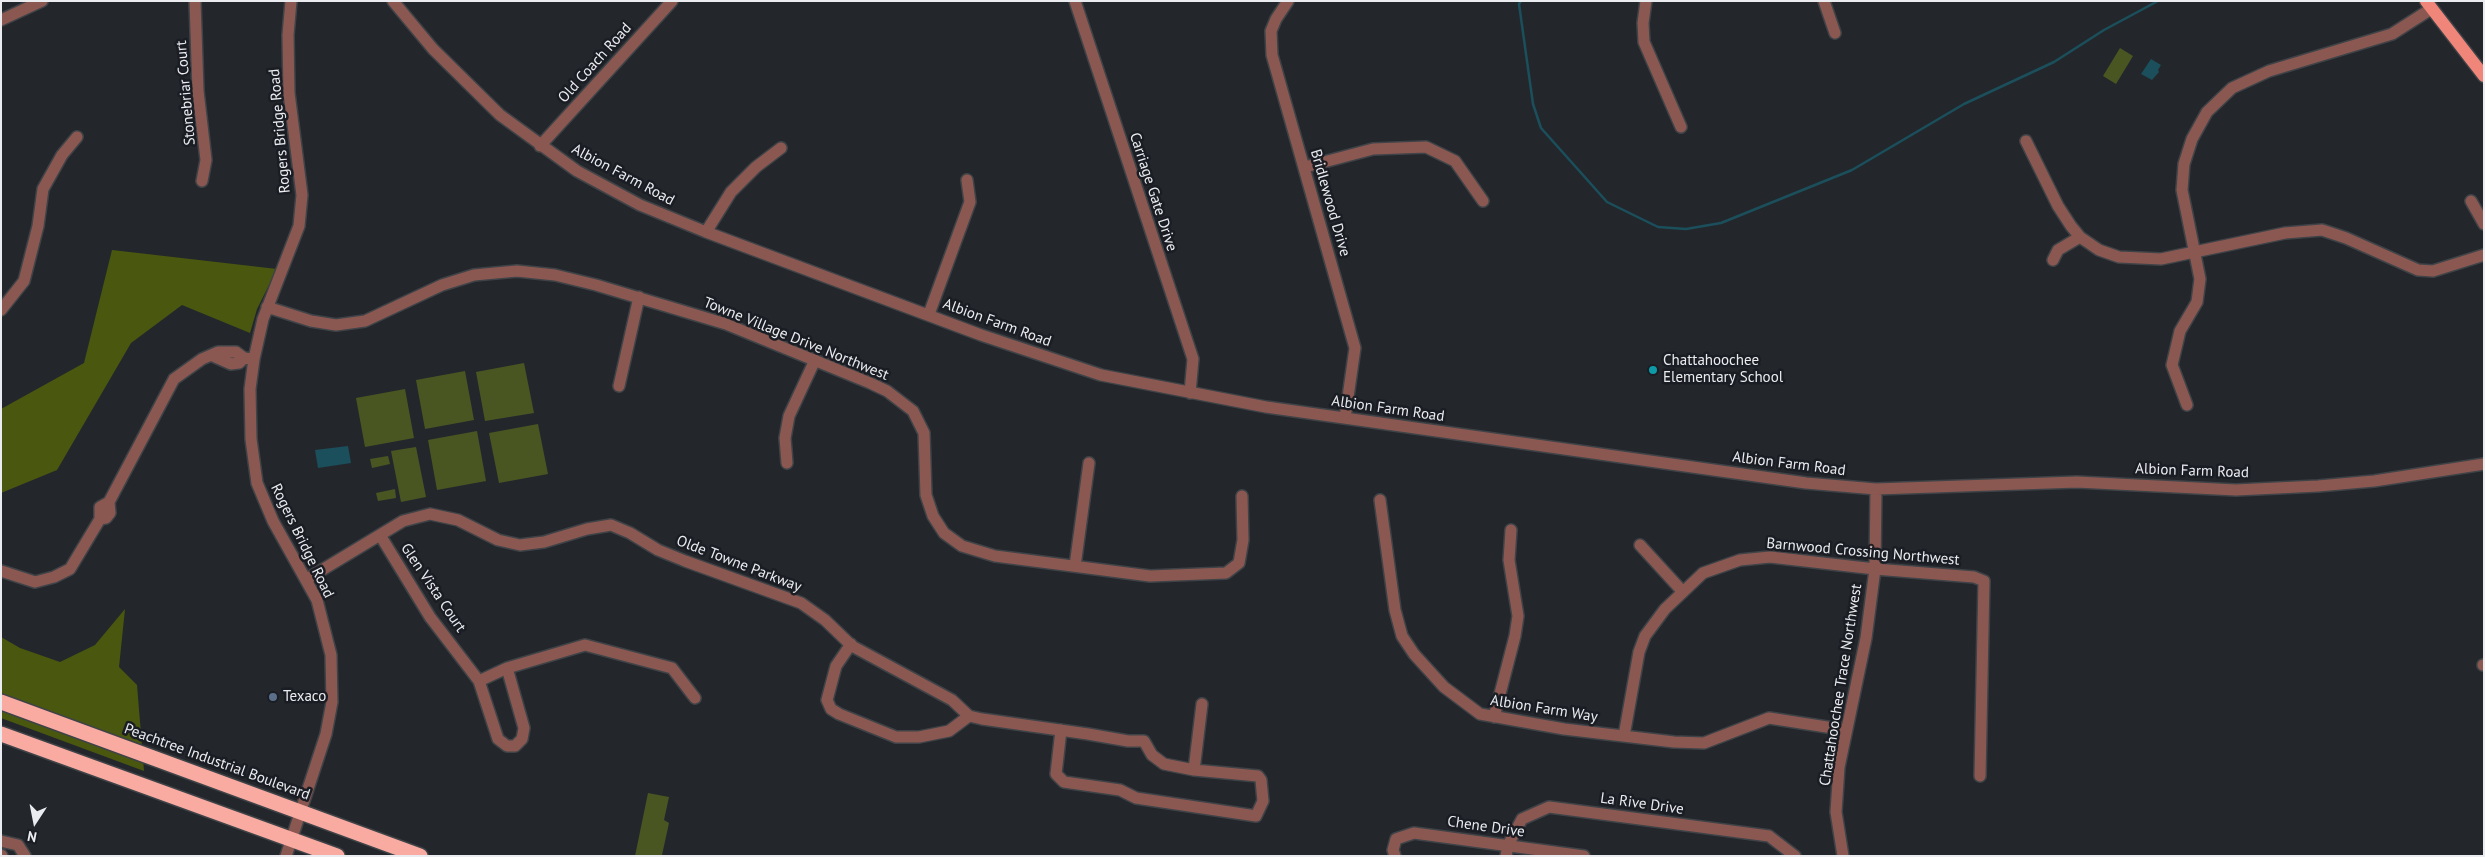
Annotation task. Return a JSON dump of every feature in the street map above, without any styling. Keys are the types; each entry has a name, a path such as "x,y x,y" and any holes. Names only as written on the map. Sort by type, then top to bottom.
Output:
{"highway":[{"name":"Peachtree Industrial Boulevard","path":"1,702 420,856"},
{"path":"1,734 337,856"}],"main road":[{"path":"2428,5 2484,76"}],"street":[{"path":"1,20 42,1"},
{"name":"Stonebriar Court","path":"195,1 198,90 206,160 202,181"},
{"name":"Rogers Bridge Road","path":"286,856 326,734 332,702 331,655 317,600 273,521 257,483 251,439 249,358 299,226 302,195 289,93 288,35 291,1"},
{"name":"Albion Farm Road","path":"393,1 433,49 500,115 540,146 577,171 640,205 706,232 981,335 1101,375 1190,393 1345,418 1806,484 1876,489 2077,482 2236,490 2263,489 2374,481 2484,464"},
{"name":"Old Coach Road","path":"540,146 672,1"},
{"name":"Carriage Gate Drive","path":"1075,1 1193,359 1190,393"},
{"name":"Bridlewood Drive","path":"1288,1 1276,19 1271,31 1272,55 1355,348 1345,418"},
{"path":"1646,1 1643,22 1644,42 1681,127"},
{"path":"1824,1 1834,33"},
{"path":"2187,405 2172,365 2180,331 2197,302 2200,279 2182,190 2184,164 2192,140 2208,112 2232,88 2262,74 2392,34 2428,5"},
{"path":"1,310 24,281 38,226 43,189 62,155 77,137"},
{"path":"2026,141 2058,206 2080,236 2099,250 2119,257 2161,259 2285,233 2322,230 2346,238 2418,270 2433,271 2484,255"},
{"path":"1305,167 1373,149 1426,147 1456,161 1483,201"},
{"path":"706,232 731,192 756,167 781,148"},
{"path":"929,314 970,202 967,180"},
{"path":"2471,201 2484,224"},
{"path":"2053,260 2058,250 2080,236"},
{"name":"Towne Village Drive Northwest","path":"268,307 311,321 336,325 365,321 442,285 474,275 516,272 555,275 639,296 726,324 887,391 913,411 924,433 926,495 933,516 944,534 962,546 995,556 1150,576 1226,573 1239,563 1243,540 1242,496"},
{"path":"619,386 639,296"},
{"path":"1,571 35,582 54,577 70,569 100,519 100,506 109,502 174,379 202,360 213,356 227,357 239,363 249,358"},
{"path":"787,463 785,438 789,416 815,360"},
{"path":"1075,566 1089,463"},
{"name":"Chattahoochee Trace Northwest","path":"1842,856 1836,812 1839,767 1866,638 1875,569 1876,489"},
{"name":"Albion Farm Way","path":"1380,500 1395,610 1402,636 1414,654 1444,687 1480,714 1624,736 1704,743 1769,718 1846,730"},
{"name":"Olde Towne Parkway","path":"307,579 403,521 430,514 458,520 498,540 520,544 544,542 587,529 611,525 686,561 801,603 825,620 851,644 952,700 969,716"},
{"path":"1494,717 1515,636 1518,616 1509,560 1511,530"},
{"name":"Glen Vista Court","path":"380,535 430,617 479,681 498,739 507,746 515,746 522,739 524,728 507,668"},
{"path":"1640,545 1683,592"},
{"name":"Barnwood Crossing Northwest","path":"1624,736 1639,652 1645,636 1665,609 1703,573 1740,560 1770,557 1875,569 1974,577 1984,581 1980,776"},
{"path":"851,644 836,666 827,700 830,709 896,737 919,737 948,731 969,716 1061,730 1128,742 1144,740 1152,755 1164,764 1194,770 1258,776 1262,780 1264,801 1256,816 1136,798 1120,790 1064,782 1056,774 1061,730"},
{"path":"479,681 507,668 584,645 672,668 695,698"},
{"path":"1194,770 1202,704"},
{"name":"La Rive Drive","path":"1507,850 1522,819 1549,807 1768,836 1795,856"},
{"name":"Chene Drive","path":"1394,853 1396,839 1414,833 1507,850 1584,856"},
{"path":"1,840 18,845 25,856"}],"green space":[{"path":"2120,48 2133,56 2116,84 2103,76"},
{"path":"112,250 277,269 257,309 250,333 182,305 131,343 57,470 1,493 1,409 84,363"},
{"path":"524,363 534,413 485,421 476,372"},
{"path":"465,371 474,420 425,429 416,380"},
{"path":"405,389 414,438 365,447 356,398"},
{"path":"538,424 548,474 499,483 489,433"},
{"path":"477,431 486,481 437,490 428,440"},
{"path":"416,447 426,497 401,502 391,451"},
{"path":"388,456 390,464 372,468 370,459"},
{"path":"395,489 396,498 378,501 376,493"},
{"path":"125,609 119,667 137,685 144,771 1,718 1,637 20,648 60,662 95,645"},
{"path":"648,793 669,797 664,820 669,823 662,855 664,856 635,856"}],"water":[{"path":"2151,59 2161,65 2158,70 2159,72 2152,80 2141,74"},
{"path":"348,446 351,463 318,468 315,450"}],"waterway":[{"path":"1521,1 1519,4 1533,104 1541,128 1607,202 1658,227 1686,229 1721,223 1852,170 1964,104 2054,62 2104,30 2158,1"}],"place":[{"name":"Chattahoochee Elementary School","path":"1653,370"},
{"name":"Texaco","path":"273,697"}]}
